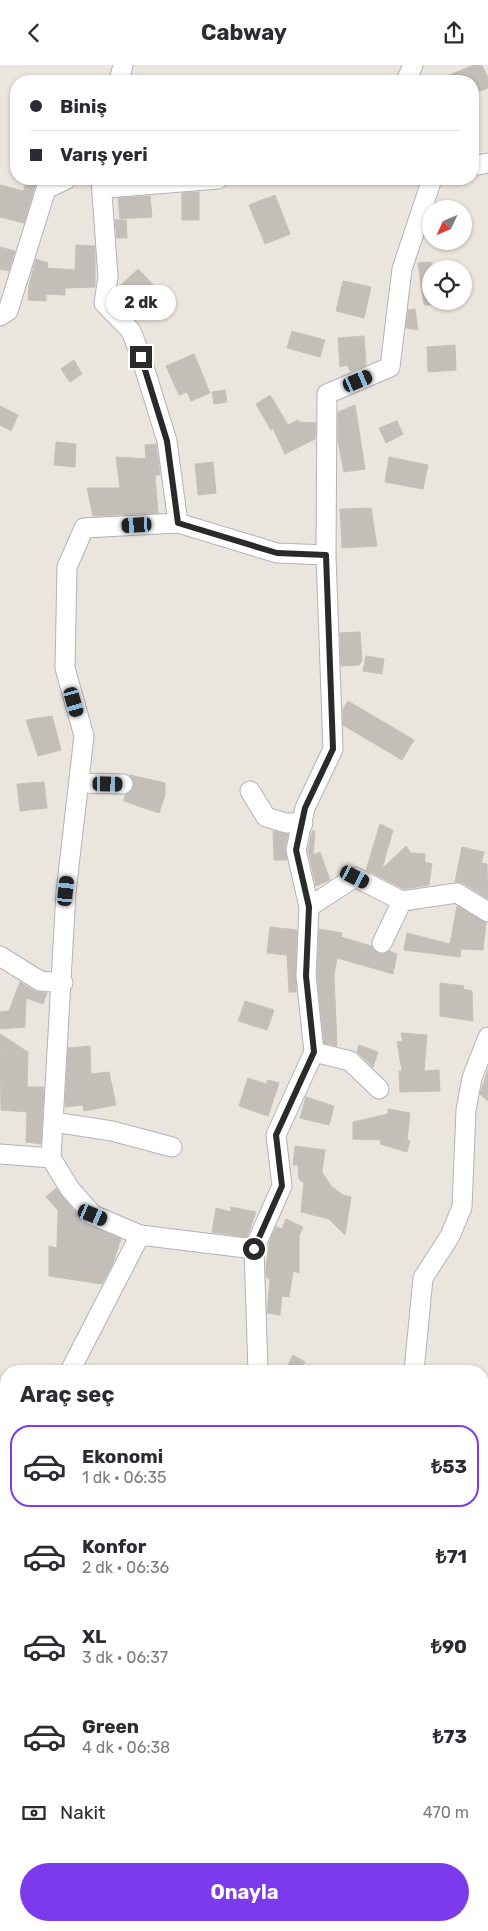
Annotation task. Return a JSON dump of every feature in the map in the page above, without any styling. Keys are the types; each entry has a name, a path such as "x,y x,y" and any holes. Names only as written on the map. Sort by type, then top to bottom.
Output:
{"street":[{"path":"0,316 8,311 46,189 54,185"},
{"path":"102,185 108,277 104,303 131,331 141,357 167,441 178,523"},
{"path":"105,185 107,188 144,185"},
{"path":"258,1365 254,1249 282,1186 276,1135 314,1052 306,976 309,907 296,850 305,808 333,749 326,555 327,394 390,367 402,269 430,185"},
{"path":"254,1249 140,1235 93,1215 70,1189 51,1158 56,1057 63,983 66,891 84,736 65,668 67,567 84,528 178,523 277,553 326,555"},
{"path":"78,783 123,784"},
{"path":"250,791 266,817 286,823 302,823"},
{"path":"309,907 355,877 402,901 456,893 488,912"},
{"path":"382,943 402,901"},
{"path":"0,956 40,981 63,983"},
{"path":"415,1365 423,1278 450,1236 462,1207 466,1110 472,1078 488,1037"},
{"path":"314,1052 350,1061 379,1089"},
{"path":"54,1122 112,1131 172,1147"},
{"path":"0,1154 51,1158"},
{"path":"73,1365 140,1235"}],"building":[{"path":"474,65 482,65 488,78 488,88 479,91 479,75 450,75"},
{"path":"0,185 23,191 26,185 36,185 24,223 0,217"},
{"path":"199,192 199,220 182,220 182,193"},
{"path":"275,195 290,234 265,244 249,205"},
{"path":"150,196 152,217 120,219 118,198"},
{"path":"115,220 126,220 127,238 117,238"},
{"path":"76,245 95,246 95,287 65,288 65,295 46,294 46,301 28,300 29,285 36,259 48,263 47,268 75,270"},
{"path":"0,247 15,251 9,271 0,269"},
{"path":"418,263 422,263 422,291"},
{"path":"138,269 164,296 143,315 118,288"},
{"path":"343,281 371,287 364,318 336,311"},
{"path":"415,309 418,330 406,328 408,310"},
{"path":"292,331 325,340 320,357 287,348"},
{"path":"364,336 366,365 350,371 347,365 340,367 338,338"},
{"path":"455,345 456,370 428,372 427,347"},
{"path":"194,354 210,393 191,401 187,392 179,395 166,366"},
{"path":"74,360 82,374 70,382 61,369"},
{"path":"225,390 227,402 214,404 212,392"},
{"path":"270,395 288,425 298,420 299,422 316,423 315,439 285,454 273,428 271,430 256,404"},
{"path":"355,405 365,469 344,472 338,441 338,412"},
{"path":"0,406 18,415 11,431 0,425"},
{"path":"397,421 403,434 386,443 379,428"},
{"path":"56,442 76,444 75,467 54,465"},
{"path":"156,444 160,475 155,475 158,513 93,516 87,488 120,488 116,457 146,459 145,445"},
{"path":"389,457 428,465 423,489 385,482"},
{"path":"213,462 216,493 198,495 195,464"},
{"path":"371,508 377,546 342,548 340,509"},
{"path":"360,632 362,661 359,665 341,666 340,633"},
{"path":"366,656 384,659 382,674 363,671"},
{"path":"348,701 414,740 402,760 343,725 343,709"},
{"path":"52,716 61,750 38,756 26,720"},
{"path":"130,775 165,783 165,795 159,813 124,801 125,795 132,790 134,785"},
{"path":"44,782 47,808 20,811 17,784"},
{"path":"380,824 393,830 382,869 406,846 411,853 425,854 425,862 432,864 429,885 404,889 366,870"},
{"path":"273,831 288,834 285,848 287,860 274,860"},
{"path":"312,831 315,831 313,855 320,852 330,880 316,886 308,850"},
{"path":"462,847 484,852 481,863 487,864 488,899 463,883 455,882"},
{"path":"457,906 486,923 483,950 461,949 460,957 404,950 407,933 450,944"},
{"path":"270,927 297,930 296,992 289,992 287,955 267,953"},
{"path":"319,929 342,933 341,937 371,946 378,953 383,954 389,951 397,954 393,974 337,958 334,975 337,1046 324,1043 317,976"},
{"path":"20,982 34,991 47,993 43,1004 26,998 25,1027 0,1029 0,1012 9,1011"},
{"path":"440,983 464,986 463,989 472,991 473,1021 440,1016"},
{"path":"245,1001 274,1010 267,1030 238,1021"},
{"path":"401,1033 427,1035 424,1071 439,1070 440,1091 400,1092 399,1071 402,1071 397,1042 403,1041"},
{"path":"0,1034 28,1052 27,1087 44,1087 41,1144 26,1142 27,1112 1,1110"},
{"path":"359,1045 378,1052 373,1067 357,1052"},
{"path":"90,1046 91,1074 109,1072 116,1105 84,1111 83,1105 65,1107 68,1048"},
{"path":"488,1070 488,1101 480,1094"},
{"path":"248,1078 266,1084 268,1080 279,1083 268,1116 239,1106"},
{"path":"306,1097 334,1106 329,1125 300,1118"},
{"path":"388,1109 410,1113 407,1140 410,1141 407,1152 380,1144 381,1140 353,1139 353,1122 388,1114"},
{"path":"295,1146 325,1150 322,1172 331,1186 343,1195 351,1197 345,1235 329,1219 301,1212 304,1183 299,1179 298,1165 293,1165"},
{"path":"56,1188 83,1222 121,1239 113,1263 102,1284 49,1276 49,1246 57,1248 58,1210 46,1197"},
{"path":"231,1207 256,1212 247,1237 212,1232 216,1208 231,1212"},
{"path":"286,1219 303,1227 299,1236 299,1273 293,1271 289,1297 282,1296 280,1315 267,1313 270,1279 266,1277 266,1268 269,1243 276,1227 282,1229"},
{"path":"293,1355 305,1362 303,1365 288,1365"}],"route":[{"path":"141,357 167,441 174,481 178,523 277,553 326,555 333,749 305,808 296,850 309,907 306,976 314,1052 276,1135 282,1186 254,1249"}]}
